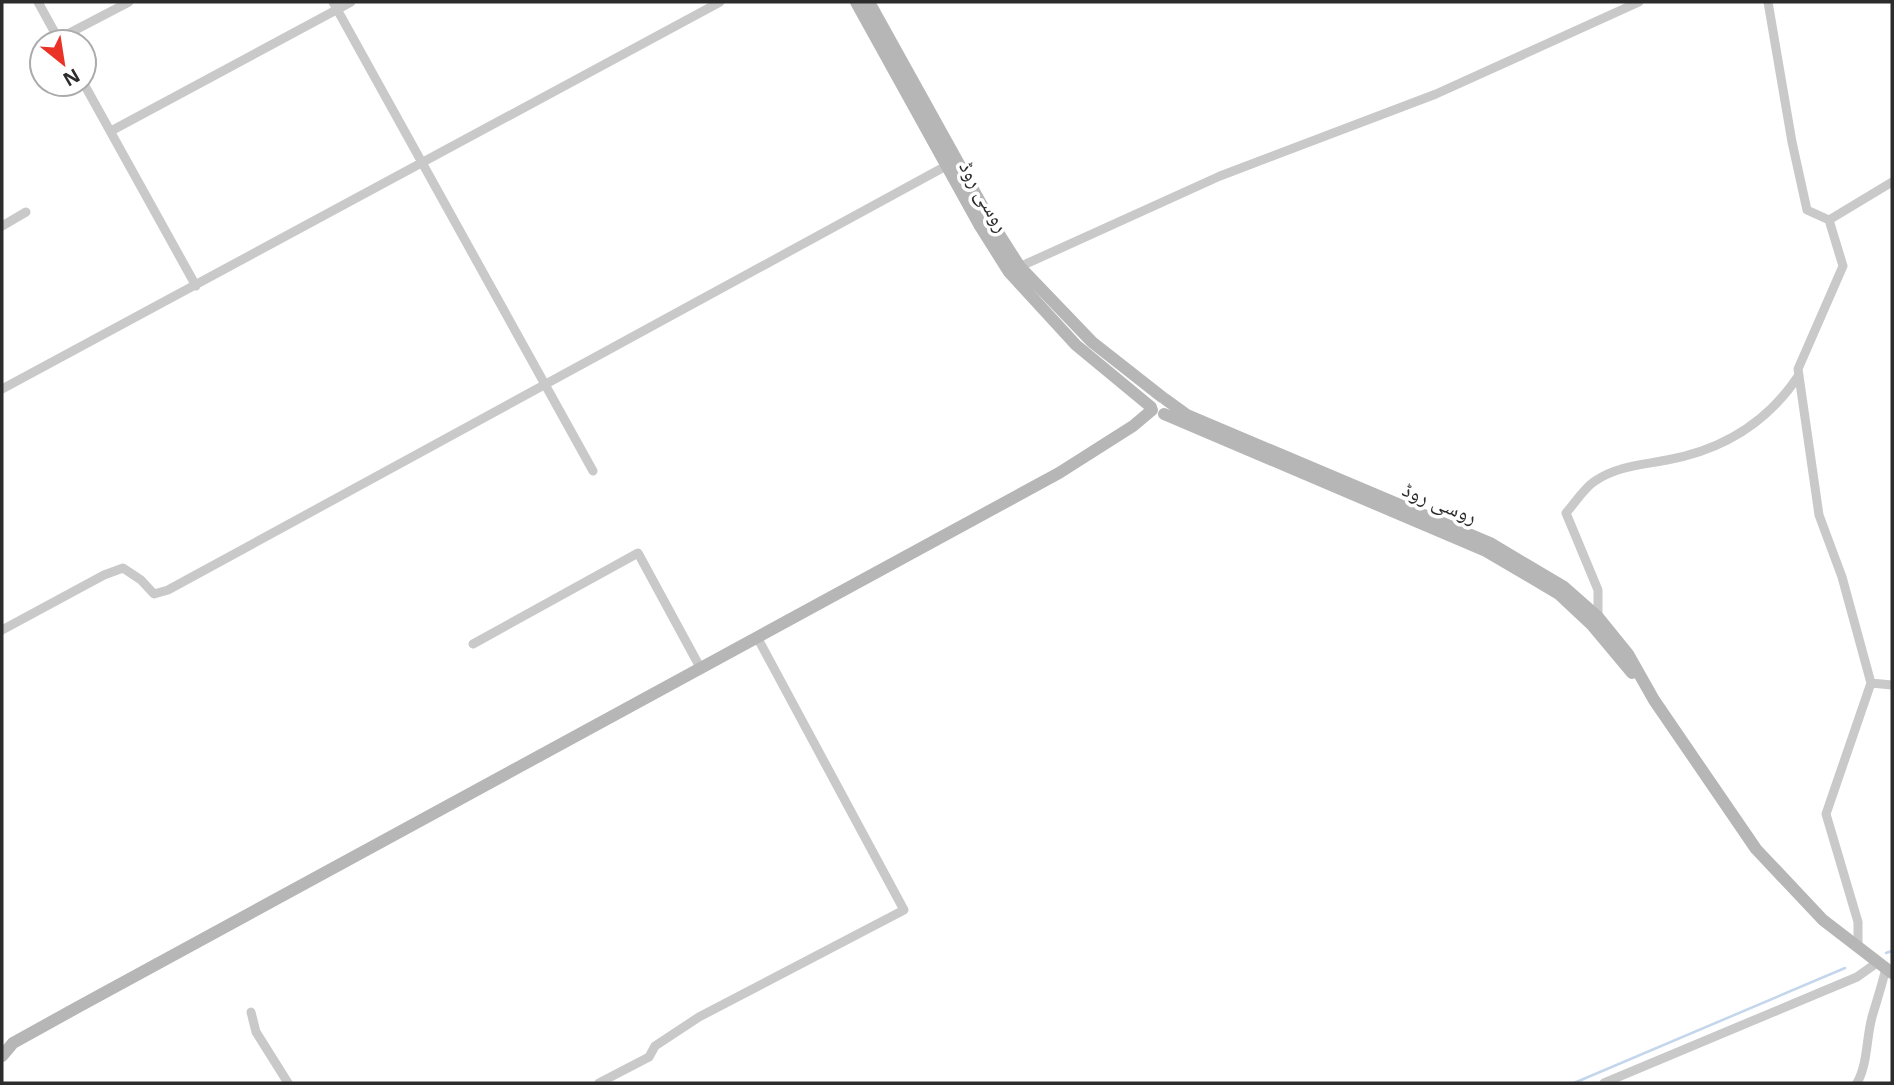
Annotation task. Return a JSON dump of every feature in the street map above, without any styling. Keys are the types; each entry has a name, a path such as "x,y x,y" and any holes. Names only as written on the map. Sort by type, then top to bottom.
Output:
{"main road":[{"name":"روسی روڈ","path":"856,2 946,166 1014,269 1076,345 1157,411 1486,551 1559,594 1591,624 1654,701 1756,849 1823,920 1885,968"},
{"name":"روسی روڈ","path":"869,2 1014,269 1092,342 1187,415 1490,543 1564,587 1598,617 1628,654 1654,701"},
{"path":"2,1056 7,1046 1059,473 1168,405 1164,398"}],"street":[{"path":"38,2 52,28"},
{"path":"82,28 129,2"},
{"path":"111,131 335,5 351,2"},
{"path":"2,389 720,2"},
{"path":"1014,269 1220,176 1436,94 1639,2"},
{"path":"1768,2 1807,210 1829,220 1843,266 1798,369 1819,515 1842,577 1871,683 1826,814 1858,922 1858,947"},
{"path":"335,5 593,471"},
{"path":"92,98 196,286"},
{"path":"2,630 104,575 123,568 153,594 168,590 946,166"},
{"path":"1829,220 1892,182"},
{"path":"2,226 26,212"},
{"path":"1598,617 1598,590 1566,513 1593,482 1626,466 1700,454 1755,424 1782,400 1799,375"},
{"path":"473,644 638,553 701,669"},
{"path":"599,1083 649,1057 655,1046 699,1017 904,909 758,637"},
{"path":"1871,683 1892,685"},
{"path":"1604,1083 1857,977 1885,968 1880,1001 1872,1016 1862,1074 1857,1083"},
{"path":"251,1012 256,1032 288,1083"}],"waterway":[{"path":"1886,953 1892,951"},
{"path":"1574,1083 1845,968"}]}
